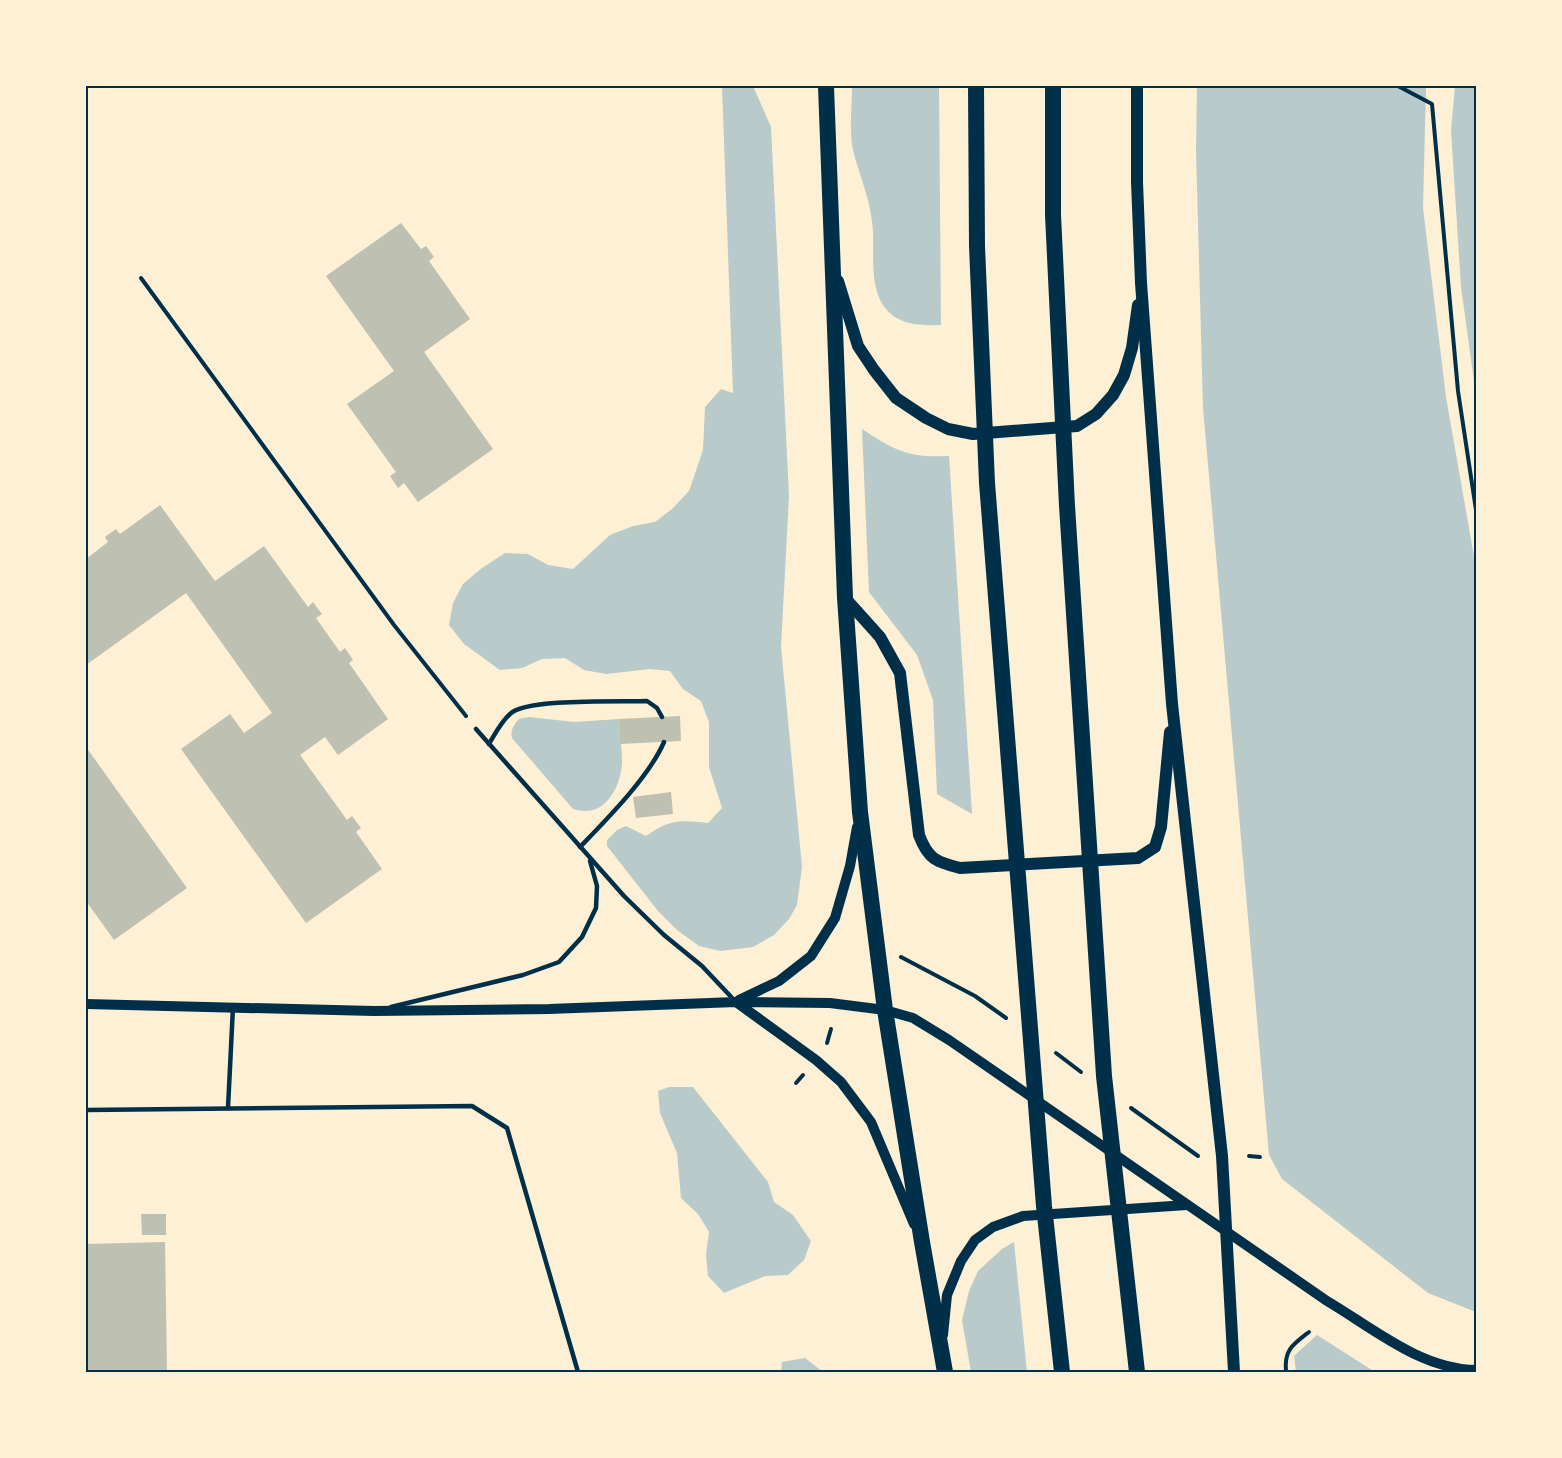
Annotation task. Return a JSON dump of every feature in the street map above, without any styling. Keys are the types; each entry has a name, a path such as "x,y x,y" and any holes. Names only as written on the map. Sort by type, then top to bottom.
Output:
{"highway":[{"path":"826,86 845,598 860,812 885,1010 945,1372"},
{"path":"976,86 977,246 987,483 1044,1206 1062,1372"},
{"path":"1053,86 1053,215 1067,518 1104,1076 1137,1372"}],"main road":[{"path":"1137,86 1137,182 1141,283 1172,704 1222,1156 1234,1372"},
{"path":"832,263 858,346 896,398 926,418 948,429 973,434 1077,426 1096,414 1113,395 1124,375 1132,348 1141,283"},
{"path":"845,598 880,637 900,673 919,835 925,851 938,862 960,868 1138,858 1155,847 1161,827 1172,704"}],"street":[{"path":"736,1002 779,981 812,956 835,918 850,866 860,812"},
{"path":"736,1002 816,1060 841,1082 871,1122 922,1242"},
{"path":"86,1004 374,1011 549,1009 736,1002 830,1003 885,1010 913,1018 949,1040 1227,1233 1387,1339 1419,1356 1446,1366 1476,1370"},
{"path":"942,1355 947,1296 962,1261 975,1240 993,1227 1023,1216 1187,1205"}],"lane":[{"path":"489,744 511,712 525,706 647,701 657,708 662,717"},
{"path":"476,729 624,896 664,935 702,966 736,1002"},
{"path":"580,847 610,816 658,756 664,742"},
{"path":"374,1011 523,975 559,962 582,937 596,908 597,886 589,859"},
{"path":"228,1108 233,1008"},
{"path":"86,1110 472,1106 507,1128 578,1372"}],"path":[{"path":"1398,86 1432,104 1458,392 1476,510"},
{"path":"141,278 394,625 476,729"},
{"path":"825,1049 831,1029"},
{"path":"796,1083 804,1075"},
{"path":"1249,1156 1260,1157"},
{"path":"1286,1372 1285,1359 1290,1349 1309,1332"}],"shaded area":[{"path":"722,86 753,86 771,127 789,496 781,647 802,867 797,905 789,919 774,935 753,947 720,951 699,946 677,930 658,911 607,846 607,840 617,830 626,826 646,836 662,826 675,822 708,823 722,808 709,767 709,722 701,701 683,689 670,671 650,669 606,674 584,670 565,658 542,659 522,668 500,670 464,644 449,625 453,603 463,584 505,553 528,554 548,565 573,569 610,535 633,526 655,522 672,509 689,491 703,450 705,407 721,389 733,393"},
{"path":"852,86 939,86 941,325 919,325 904,321 891,314 880,300 874,278 871,212 852,143"},
{"path":"1197,86 1426,86 1423,208 1446,397 1476,568 1476,1312 1428,1293 1282,1179 1269,1155 1203,408 1196,150"},
{"path":"1455,86 1476,86 1476,396 1461,287 1451,130"},
{"path":"862,429 903,452 923,456 949,456 972,814 937,794 933,700 917,655 869,592"},
{"path":"529,717 574,722 619,719 622,761 620,775 612,795 602,806 590,811 573,809 512,738 512,730 517,721"},
{"path":"669,1087 693,1087 768,1182 774,1202 793,1215 811,1241 804,1260 788,1275 765,1276 724,1293 708,1276 706,1254 709,1232 698,1214 681,1198 677,1153 660,1113 658,1091"},
{"path":"1014,1242 1027,1372 971,1372 962,1320 969,1291 978,1271 1002,1249"},
{"path":"1317,1335 1375,1372 1296,1372 1294,1356"},
{"path":"805,1358 823,1372 781,1372 782,1362"}],"building":[{"path":"401,223 421,249 426,246 434,257 429,261 470,319 424,352 493,449 418,502 404,483 398,488 390,476 396,472 347,404 394,371 326,276"},
{"path":"160,505 215,581 264,546 308,607 313,602 322,614 316,618 340,652 345,648 353,660 349,663 388,719 338,755 325,737 300,755 347,820 352,816 361,828 356,832 382,869 306,923 181,749 230,714 244,733 272,713 186,593 86,665 86,559 108,542 105,537 116,529 120,534"},
{"path":"680,716 681,741 620,744 619,719"},
{"path":"86,747 187,888 114,940 86,901"},
{"path":"671,792 673,814 636,818 633,797"},
{"path":"141,1214 166,1214 166,1235 142,1235"},
{"path":"165,1242 167,1372 86,1372 86,1244"}]}
